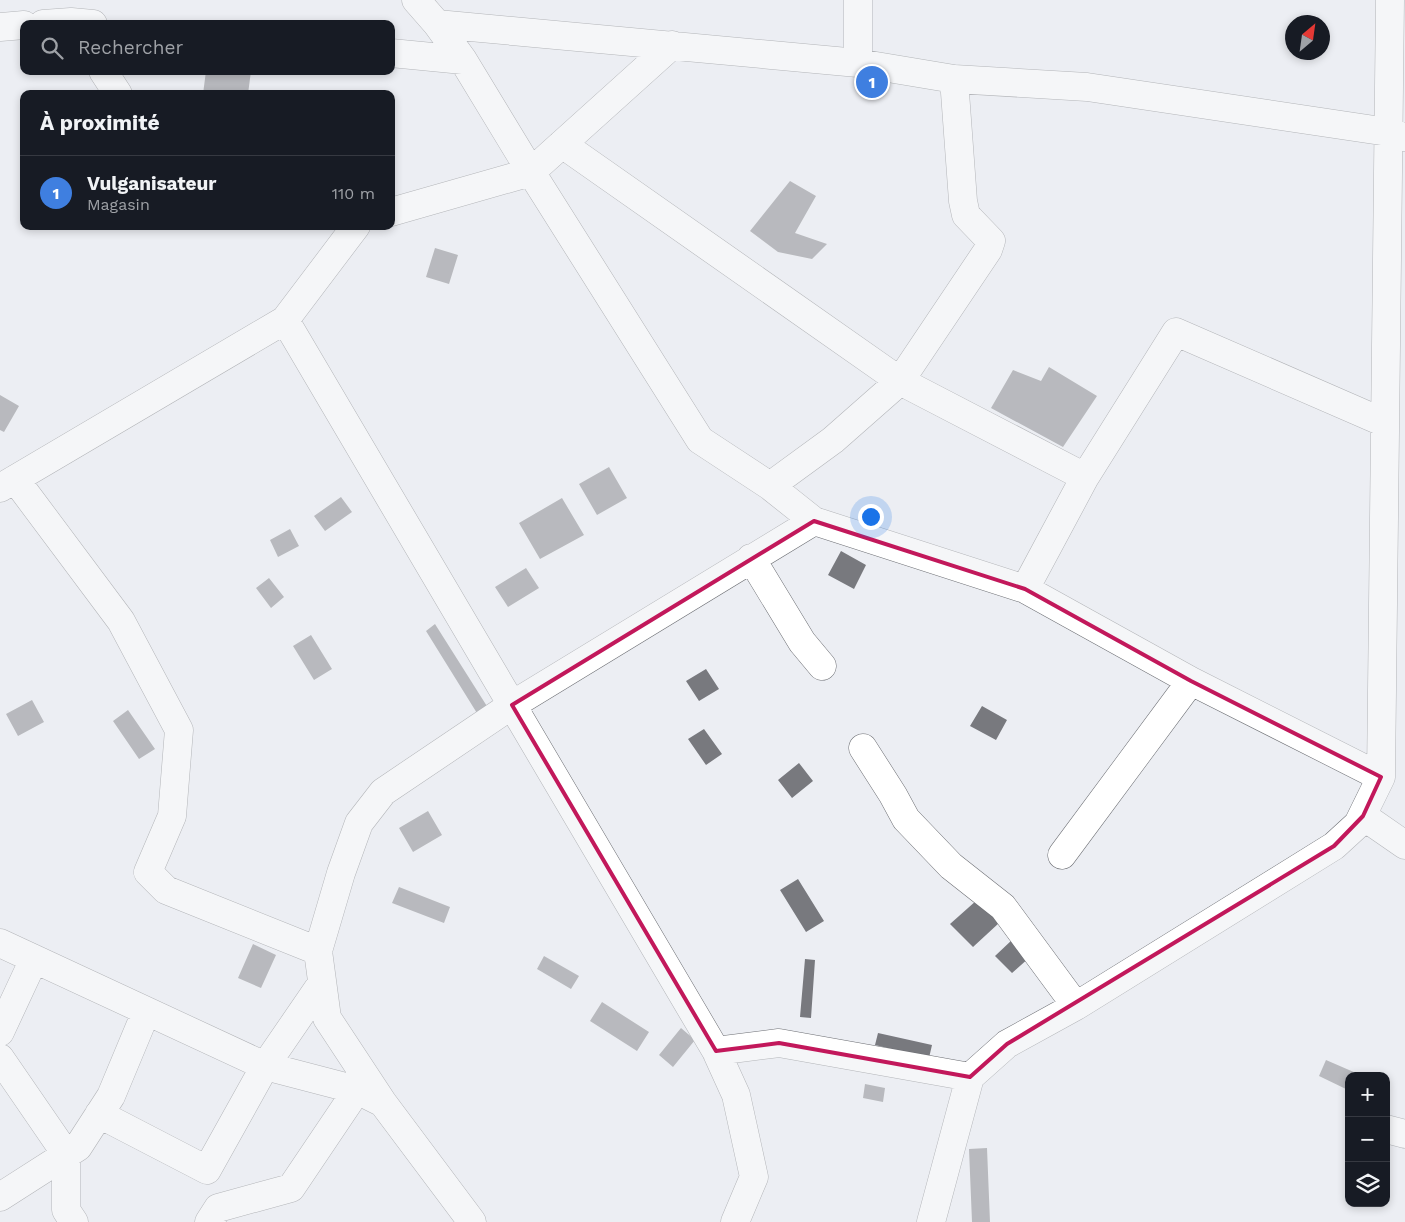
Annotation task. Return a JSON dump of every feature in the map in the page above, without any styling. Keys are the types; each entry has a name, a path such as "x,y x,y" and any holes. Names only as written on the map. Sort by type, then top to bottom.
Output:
{"street":[{"path":"416,0 437,24 463,60 531,172 700,440 770,486 814,521 1025,589 1191,681 1381,777"},
{"path":"858,0 858,62"},
{"path":"931,1222 970,1077 1007,1044 1076,1006 1334,846 1358,824 1381,777 1385,423 1397,134 1390,0"},
{"path":"437,24 858,62 954,79 1087,87 1397,134"},
{"path":"0,27 20,25"},
{"path":"395,211 531,172 672,45"},
{"path":"395,53 463,60"},
{"path":"106,75 115,90"},
{"path":"770,486 833,440 900,381 988,250 991,241 966,215 954,79"},
{"path":"562,144 900,381 1085,477"},
{"path":"318,951 166,890 148,872 172,816 179,730 121,621 8,483 285,320 353,230"},
{"path":"285,320 716,1051 736,1095 754,1177 735,1222"},
{"path":"1025,589 1085,477 1176,332 1385,423"},
{"path":"472,1222 383,1103 327,1018 318,951 341,872 359,824 383,792 512,705 814,521"},
{"path":"751,558 802,642 822,666"},
{"path":"1062,855 1191,681"},
{"path":"863,748 906,819 951,866 1003,907 1076,1006"},
{"path":"1363,816 1405,844"},
{"path":"0,943 265,1066 357,1090 383,1103"},
{"path":"0,1032 34,959"},
{"path":"322,983 265,1066 207,1170 214,1215 291,1188 357,1090"},
{"path":"0,1197 78,1147 111,1096 146,1012"},
{"path":"716,1051 779,1043 970,1077"},
{"path":"0,1058 66,1154 66,1210 74,1222"},
{"path":"99,1114 207,1170"},
{"path":"1390,1130 1405,1134"}],"highlighted area":[{"path":"814,521 1025,589 1191,681 1381,777 1363,816 1334,846 1007,1044 970,1077 779,1043 716,1051 512,705"}],"building":[{"path":"205,75 250,75 249,90 204,90"},
{"path":"790,181 816,196 795,233 827,244 812,259 778,252 750,231"},
{"path":"435,248 458,255 449,284 426,277"},
{"path":"1049,367 1097,396 1063,447 991,408 1013,370 1041,381"},
{"path":"0,395 19,406 4,432 0,430"},
{"path":"609,467 627,498 597,515 579,484"},
{"path":"341,497 352,512 325,531 314,516"},
{"path":"562,498 584,535 540,559 519,523"},
{"path":"290,529 299,546 278,557 270,540"},
{"path":"841,551 866,565 854,589 828,575"},
{"path":"526,568 539,588 508,607 495,587"},
{"path":"269,578 284,597 271,608 256,588"},
{"path":"435,624 490,711 480,718 426,631"},
{"path":"311,635 332,669 314,680 293,646"},
{"path":"706,669 719,689 699,701 686,681"},
{"path":"32,700 44,722 18,736 6,714"},
{"path":"982,706 1007,720 996,740 970,726"},
{"path":"128,710 155,749 139,759 113,721"},
{"path":"704,729 722,754 706,765 688,739"},
{"path":"799,763 813,781 792,798 778,780"},
{"path":"428,811 442,835 413,852 399,828"},
{"path":"798,879 824,921 806,932 780,890"},
{"path":"399,887 450,907 444,923 392,903"},
{"path":"977,900 999,923 973,947 950,924"},
{"path":"1013,939 1030,957 1012,973 995,956"},
{"path":"253,944 276,955 261,988 238,978"},
{"path":"544,956 579,976 571,989 537,969"},
{"path":"805,959 815,960 811,1018 800,1017"},
{"path":"602,1002 649,1032 637,1051 590,1021"},
{"path":"681,1028 695,1040 673,1067 659,1055"},
{"path":"878,1033 932,1045 929,1058 875,1045"},
{"path":"1326,1060 1354,1072 1345,1072 1345,1089 1319,1076"},
{"path":"865,1084 885,1088 883,1102 863,1098"},
{"path":"987,1148 990,1222 972,1222 969,1149"}],"place":[{"name":"Vulganisateur","path":"872,82"}]}
